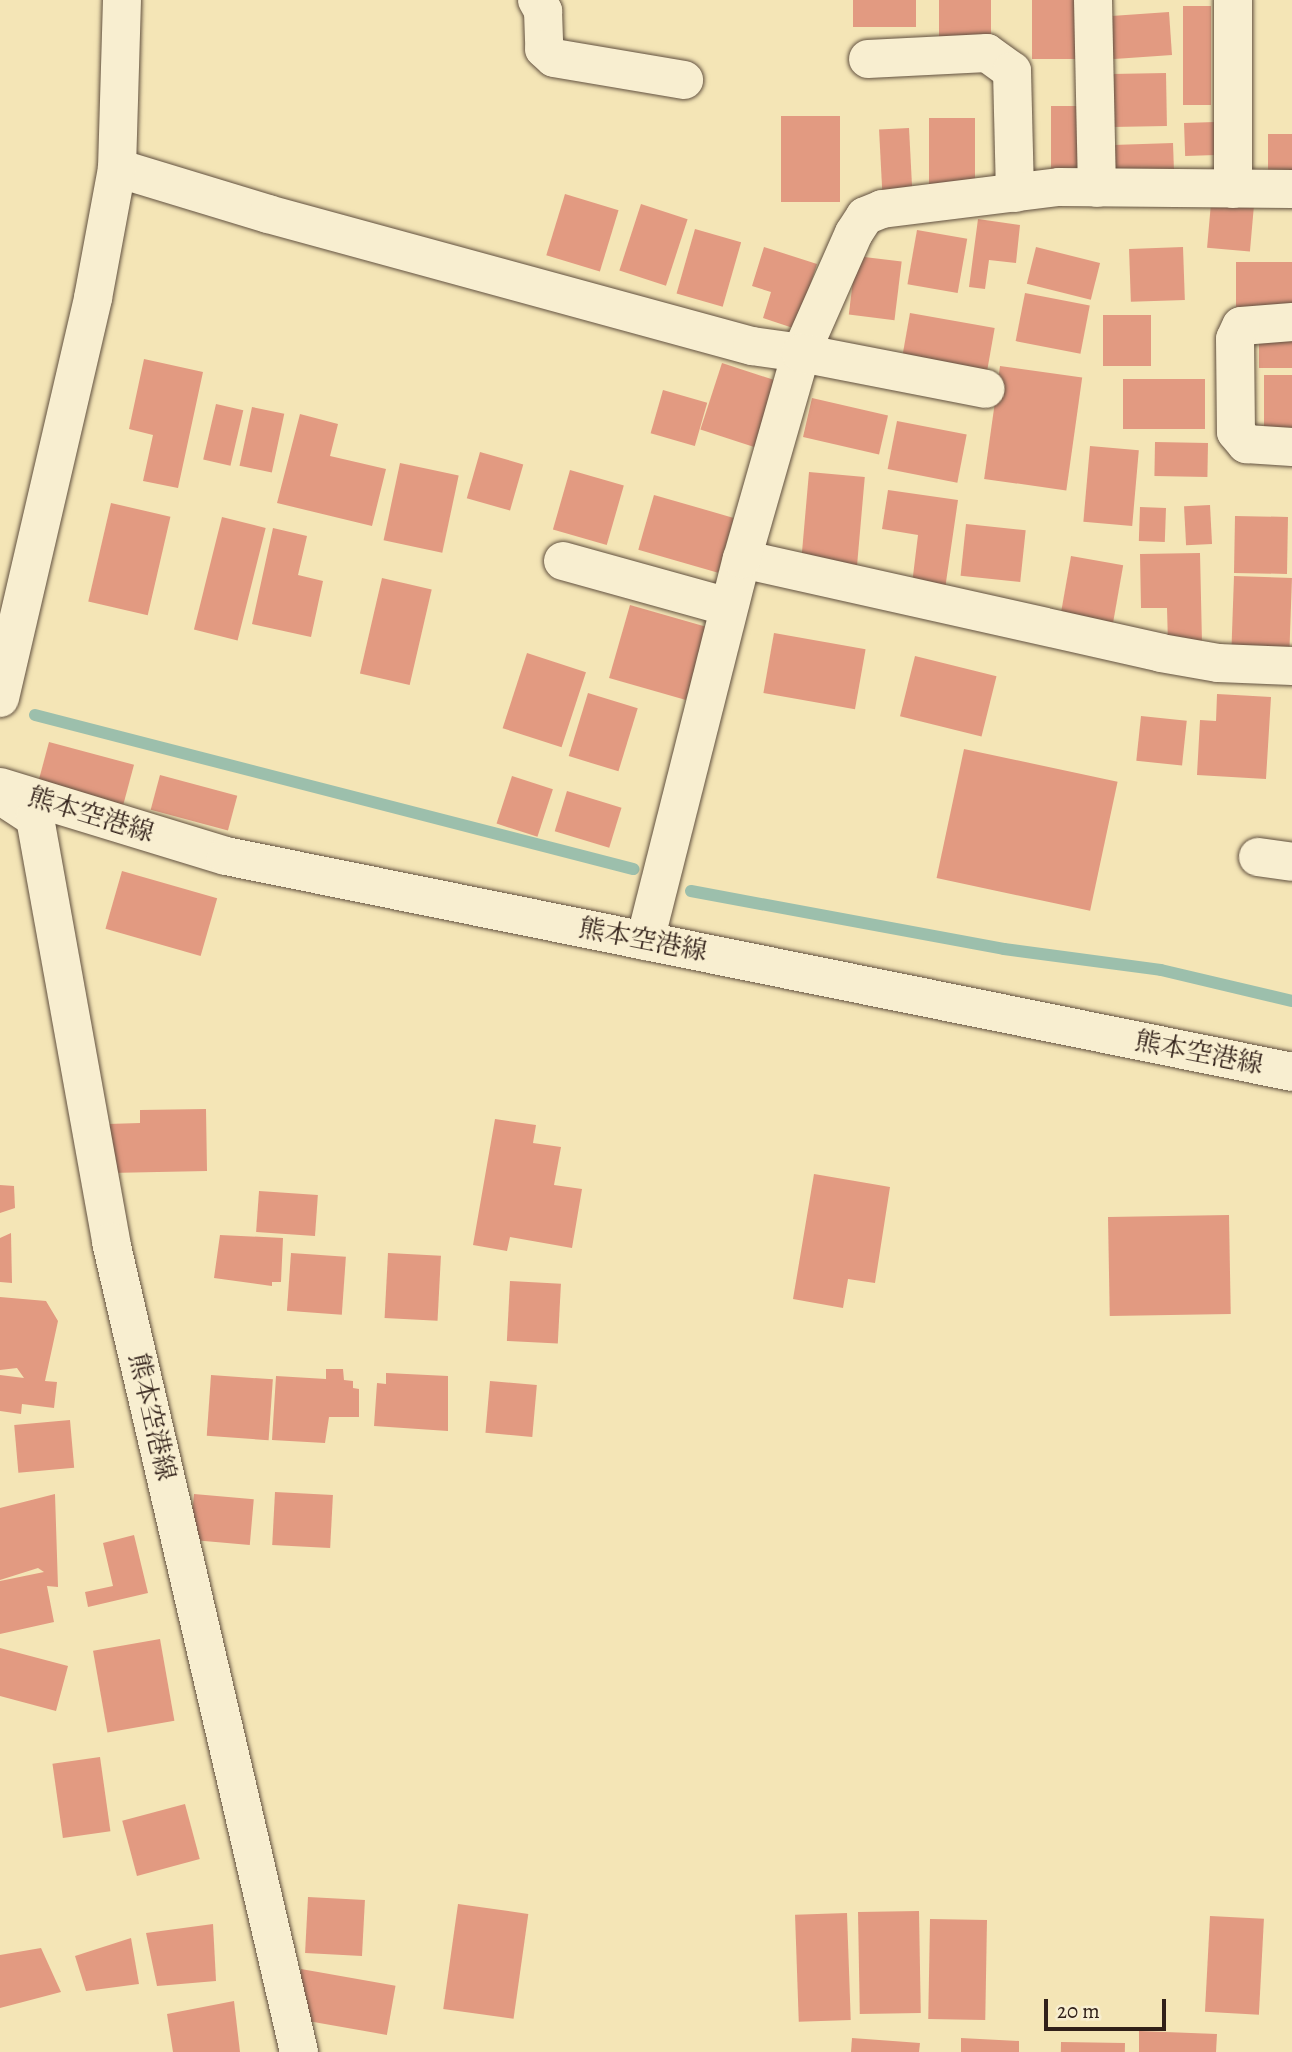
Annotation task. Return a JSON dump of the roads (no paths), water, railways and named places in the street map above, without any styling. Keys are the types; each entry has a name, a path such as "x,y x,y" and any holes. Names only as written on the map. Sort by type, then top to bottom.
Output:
{"street":[{"path":"0,698 93,298 117,167 122,0"},
{"path":"537,0 543,10 544,49 554,58 684,80"},
{"path":"1093,0 1097,188"},
{"path":"1233,0 1233,189"},
{"path":"868,59 987,53 1012,71 1015,193"},
{"path":"117,167 268,214 752,346 802,353 986,389"},
{"path":"645,940 729,607 802,353 865,216 882,209 1015,193 1097,188 1292,189"},
{"path":"1292,322 1241,326 1235,339 1236,432 1246,444 1292,447"},
{"path":"742,559 1161,653 1219,663 1292,666"},
{"path":"563,561 729,607"},
{"name":"熊本空港線","path":"0,787 226,856 1292,1072"},
{"name":"熊本空港線","path":"0,795 35,818 111,1242 299,2052"}],"waterway":[{"path":"35,715 633,869"},
{"path":"691,891 1004,949 1161,970 1292,1001"}]}
